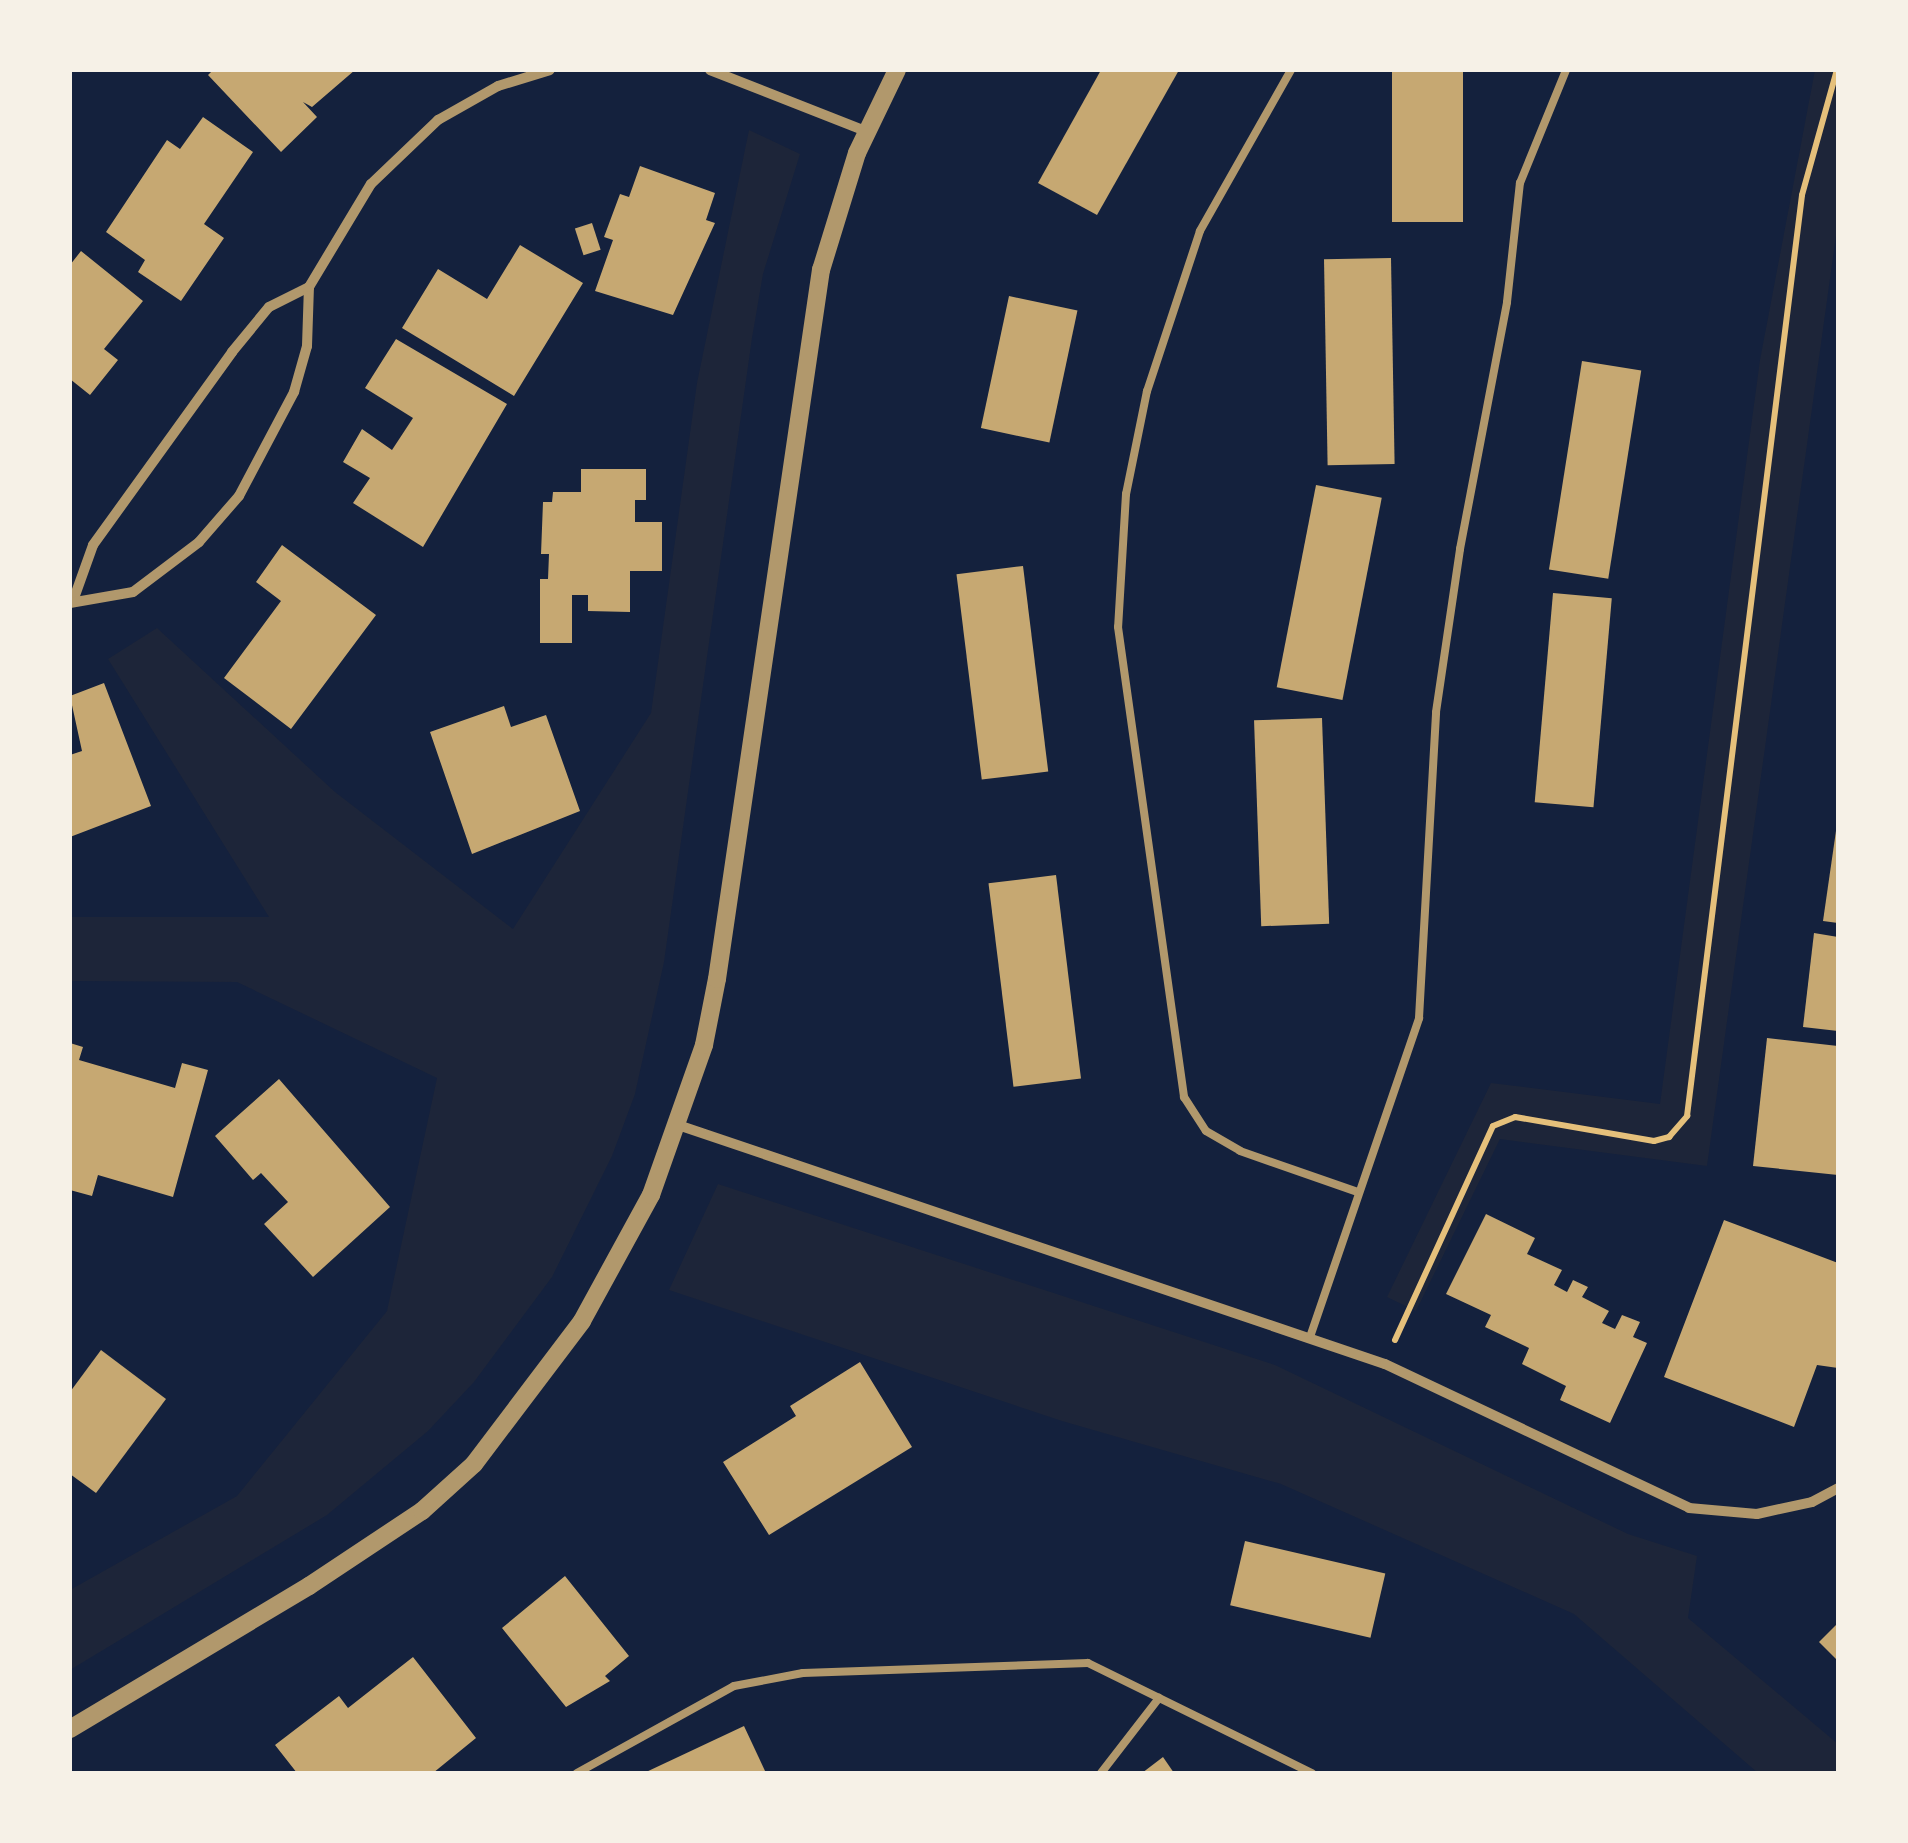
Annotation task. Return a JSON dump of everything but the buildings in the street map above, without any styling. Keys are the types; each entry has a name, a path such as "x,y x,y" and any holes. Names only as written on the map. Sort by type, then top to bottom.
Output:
{"street":[{"path":"310,287 269,307 232,352 92,545 71,602 133,592 198,542 239,496 294,392 307,346 310,287 371,184 438,120 498,86 550,70"},
{"path":"710,70 866,131"},
{"path":"70,1729 308,1586 422,1511 474,1464 582,1321 651,1195 678,1124 717,978 820,270 866,131 897,70"},
{"path":"678,1124 1385,1364 1688,1508 1756,1514 1812,1502 1838,1488"}],"lane":[{"path":"1290,70 1200,231 1146,392 1126,494 1118,626 1184,1097 1206,1131 1240,1151 1358,1192"},
{"path":"1310,1337 1420,1018 1436,712 1460,549 1509,288 1520,183 1566,70"},
{"path":"577,1773 734,1686 803,1673 1088,1663 1312,1773"},
{"path":"1101,1773 1159,1698"}],"path":[{"path":"1385,1364 1493,1126 1515,1117 1654,1141 1669,1137 1687,1116 1802,195 1837,70"}],"shaded area":[{"path":"1815,70 1838,70 1838,221 1707,1166 1500,1139 1416,1311 1387,1297 1491,1083 1660,1104 1760,360"},
{"path":"749,130 800,154 763,274 752,338 664,962 635,1094 612,1156 552,1277 474,1382 428,1431 327,1515 70,1670 70,1590 237,1496 387,1311 437,1078 237,982 70,981 70,917 269,917 108,659 157,628 335,792 513,929 651,713 697,383"},
{"path":"718,1184 1275,1365 1628,1534 1697,1556 1688,1618 1838,1744 1838,1773 1758,1773 1574,1614 1281,1484 1062,1421 669,1290"}]}
